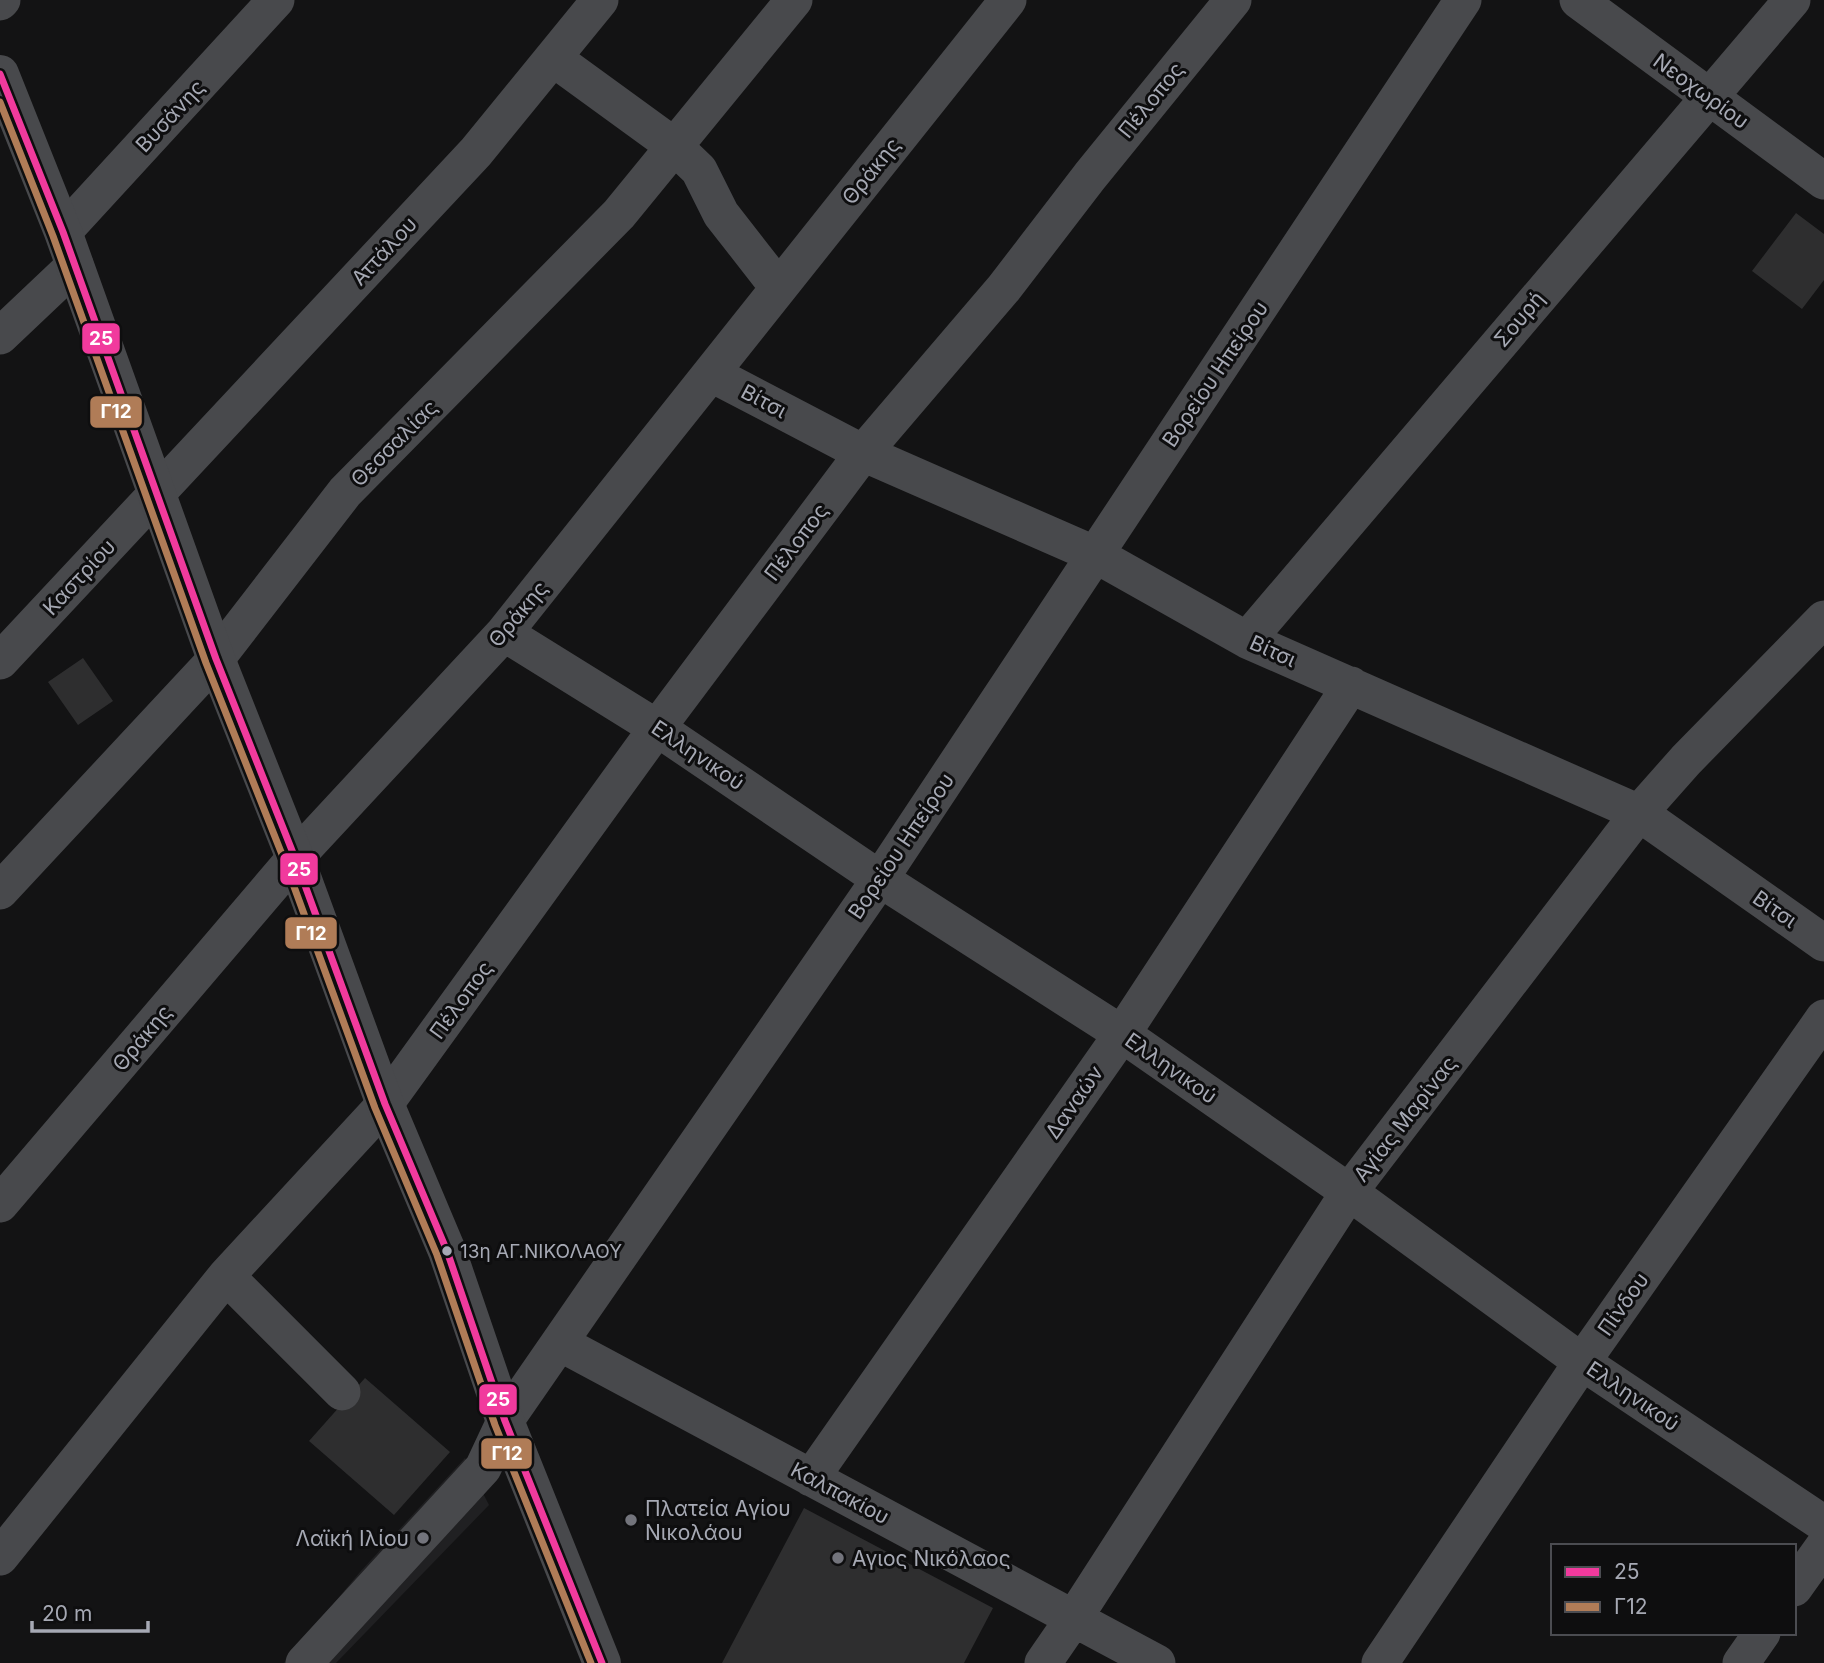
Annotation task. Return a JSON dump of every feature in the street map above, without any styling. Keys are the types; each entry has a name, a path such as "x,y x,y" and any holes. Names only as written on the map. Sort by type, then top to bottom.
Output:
{"street":[{"name":"Βυσάνης","path":"0,336 69,248 276,0"},
{"name":"Αττάλου","path":"157,492 476,152 600,0"},
{"name":"Θεσσαλίας","path":"0,891 216,659 345,492 619,214 794,0"},
{"name":"Θράκης","path":"0,1204 295,858 504,632 1008,0"},
{"name":"Πέλοπος","path":"0,1557 226,1276 385,1104 657,727 863,453 1004,288 1090,176 1233,0"},
{"name":"Βορείου Ηπείρου","path":"304,1663 483,1468 505,1421 880,879 1463,0"},
{"name":"Νεοχωρίου","path":"1578,0 1824,181"},
{"name":"Σουρή","path":"1247,640 1792,0"},
{"path":"553,58 674,146 699,170 721,214 778,287"},
{"path":"0,74 69,248 216,659 295,858 385,1104 447,1251 505,1421 602,1663"},
{"name":"Βίτσι","path":"712,374 863,453 1096,555 1247,640 1639,813 1824,943"},
{"name":"Καστρίου","path":"0,661 157,492"},
{"name":"Αγίας Μαρίνας","path":"1043,1663 1349,1192 1639,813 1686,760 1824,619"},
{"name":"Ελληνικού","path":"504,632 657,727 880,879 1122,1034 1349,1192 1581,1362 1824,1524"},
{"name":"Δαναών","path":"811,1478 1122,1034 1351,685"},
{"name":"Πίνδου","path":"1380,1663 1581,1362 1824,1018"},
{"path":"226,1276 342,1392"},
{"name":"Καλπακίου","path":"560,1343 1157,1663"},
{"path":"1796,1585 1824,1546"},
{"path":"1741,1663 1761,1635"}],"shaded area":[{"name":"Λαϊκή Ιλίου","path":"465,1458 489,1505 336,1663 284,1663 360,1572"}],"building":[{"path":"1796,213 1824,234 1824,280 1802,309 1752,271"},
{"path":"83,658 113,701 78,725 48,682"},
{"path":"365,1378 450,1452 394,1515 309,1441"},
{"name":"Αγιος Νικόλαος","path":"804,1508 993,1608 964,1663 722,1663"}],"transit line":[{"name":"25","path":"0,74 63,232 216,659 295,858 385,1104 447,1251 505,1421 602,1663"},
{"name":"Γ12","path":"0,102 53,236 206,663 285,862 375,1108 437,1255 495,1425 591,1663"}],"place":[{"name":"13η ΑΓ.ΝΙΚΟΛΑΟΥ","path":"447,1251"},
{"name":"Πλατεία Αγίου Νικολάου","path":"631,1520"},
{"name":"Λαϊκή Ιλίου","path":"423,1538"},
{"name":"Αγιος Νικόλαος","path":"838,1558"}]}
